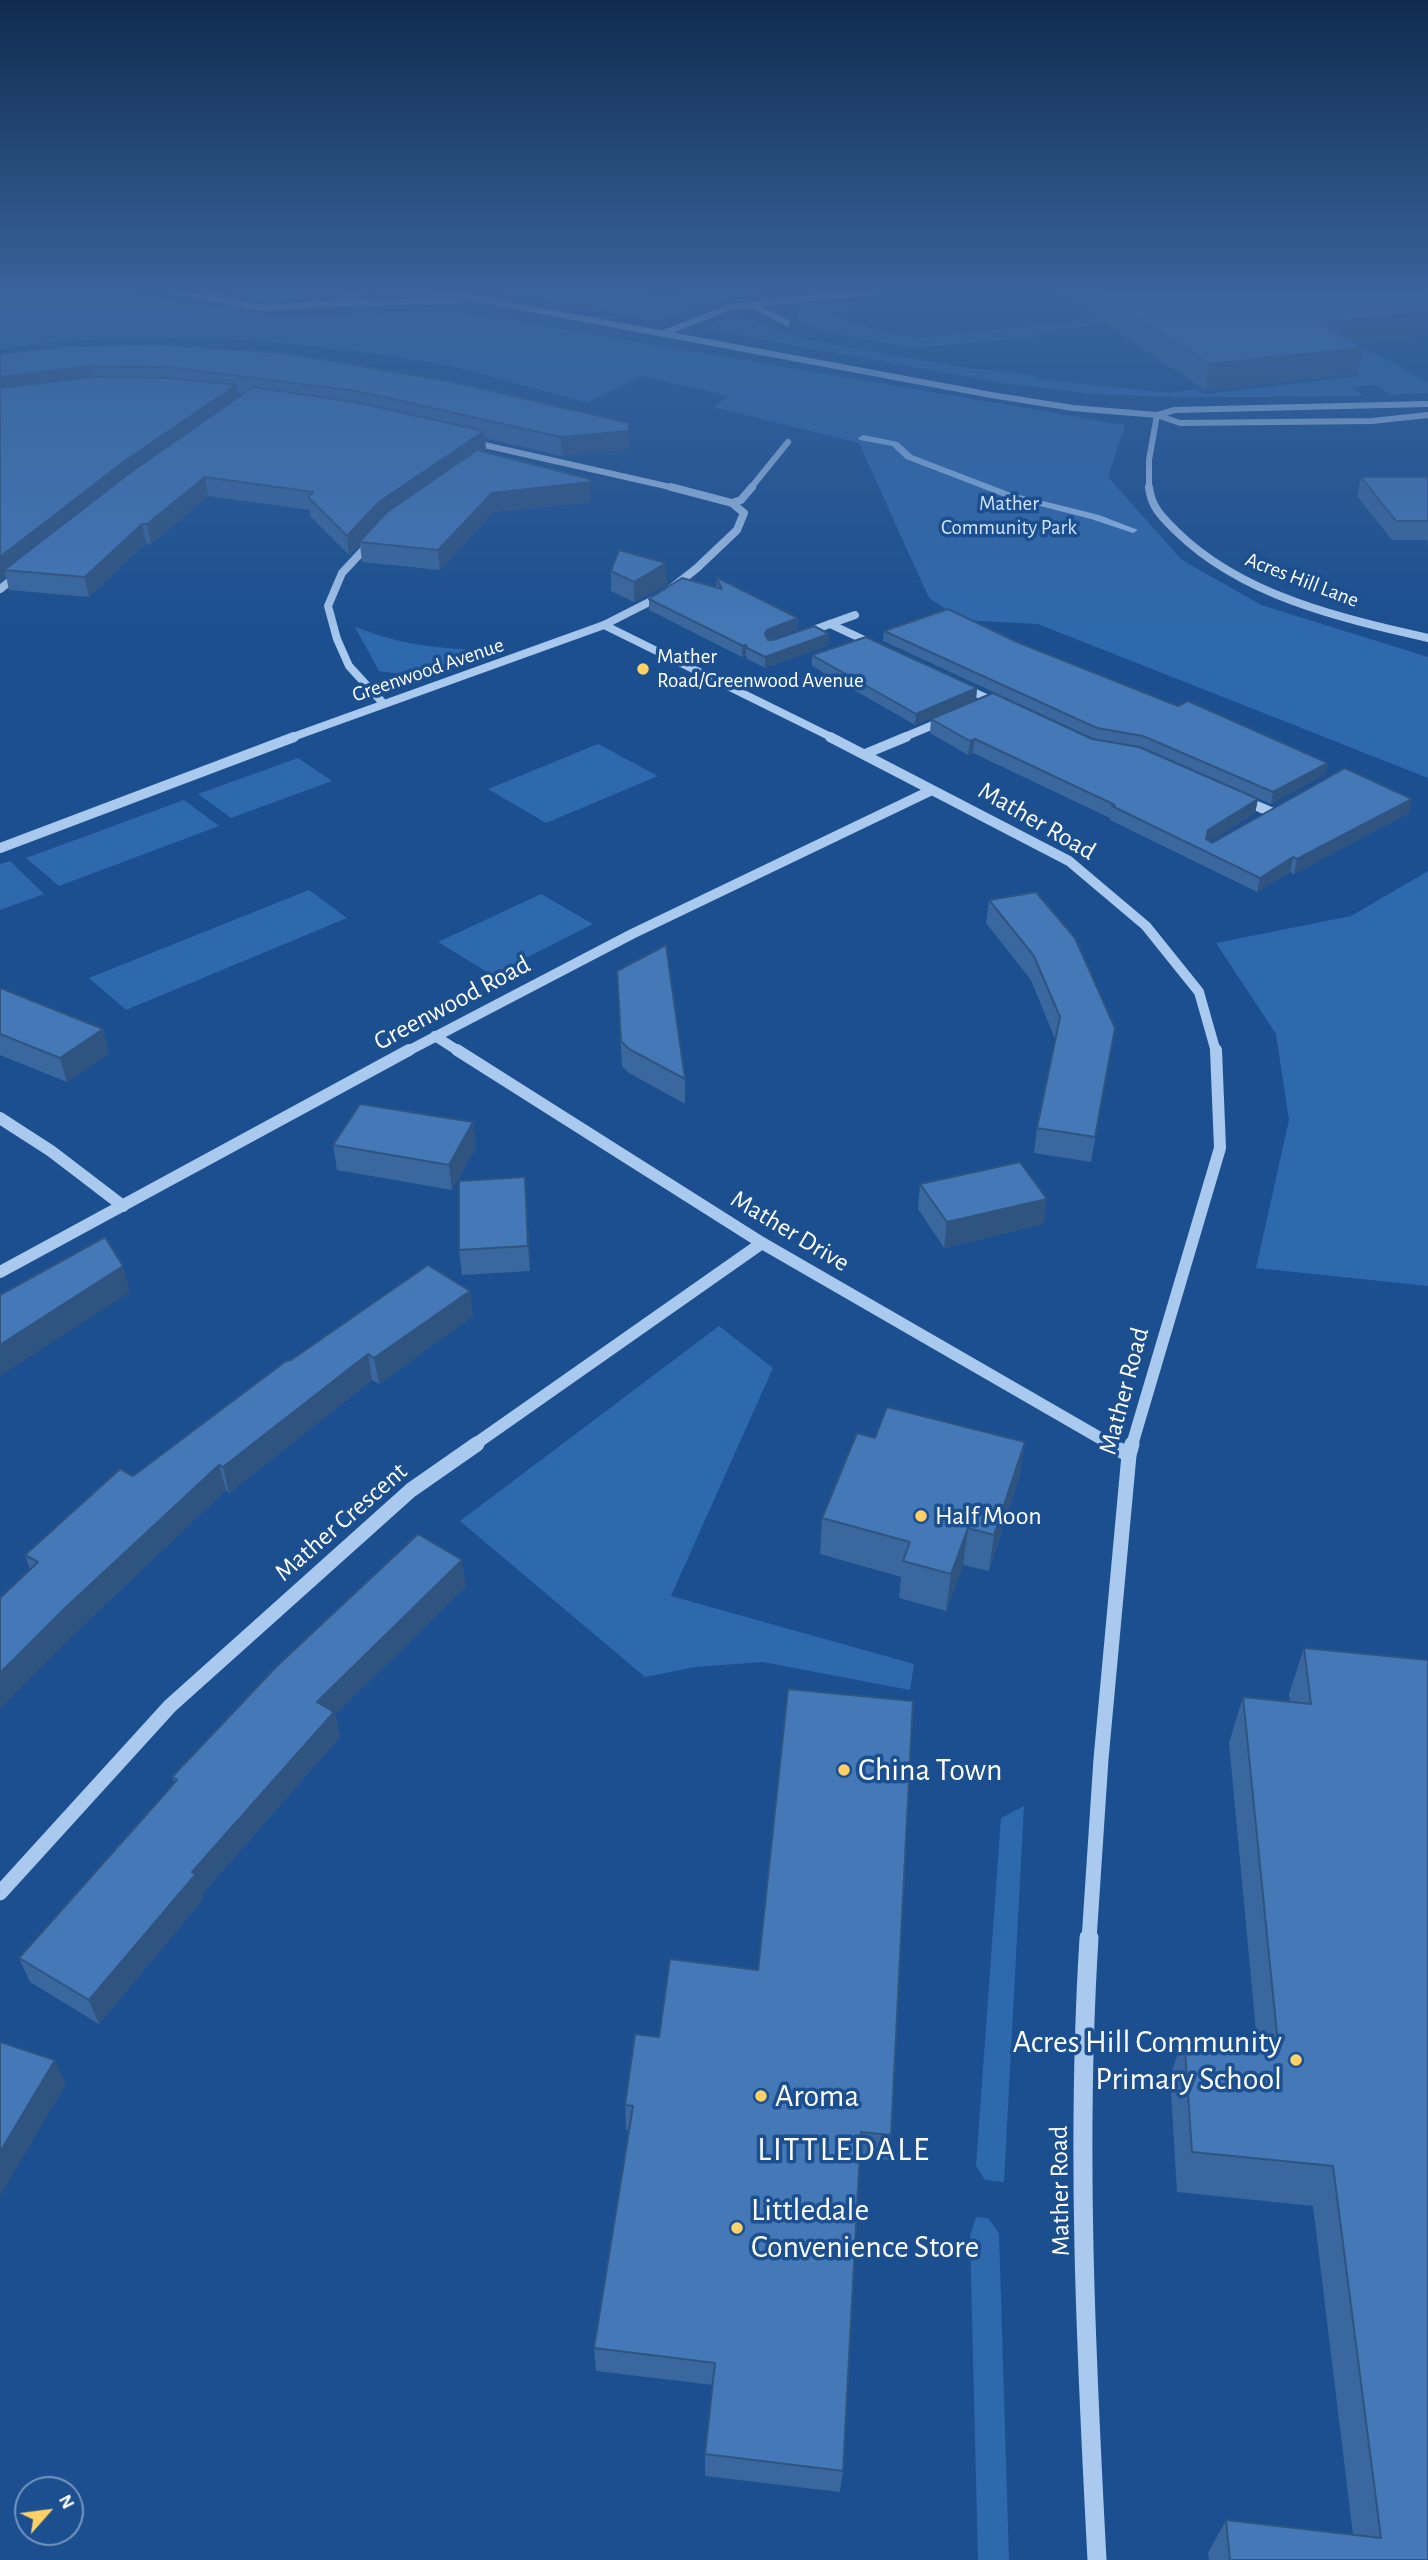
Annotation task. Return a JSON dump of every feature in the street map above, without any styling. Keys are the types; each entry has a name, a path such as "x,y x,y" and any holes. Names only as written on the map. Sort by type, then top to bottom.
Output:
{"street":[{"path":"1096,408 1157,415 1180,423 1372,421 1428,415"},
{"path":"1157,415 1175,410 1319,408"},
{"name":"Acres Hill Lane","path":"1157,415 1147,468 1153,505 1179,537 1225,569 1288,598 1428,638"},
{"path":"460,439 733,503 741,500 788,442"},
{"path":"488,455 498,448"},
{"name":"Greenwood Avenue","path":"0,848 383,703 604,625 663,595 737,530 744,513 733,503"},
{"path":"377,537 342,573 328,606 337,639 349,666 383,703"},
{"path":"0,589 22,572"},
{"path":"794,637 855,614"},
{"path":"830,624 880,648"},
{"name":"Mather Road","path":"604,625 865,754 1069,861 1146,926 1199,992 1217,1055 1220,1148 1129,1455 1101,1759 1083,2037 1087,2377 1097,2560"},
{"path":"954,683 1014,711"},
{"path":"978,706 990,700"},
{"path":"865,754 953,717"},
{"name":"Greenwood Road","path":"0,1272 435,1036 632,934 932,790"},
{"path":"1235,796 1271,812"},
{"path":"1261,818 1283,806"},
{"name":"Mather Drive","path":"435,1036 762,1243 1129,1455"},
{"path":"0,1118 51,1150 123,1206"},
{"name":"Mather Crescent","path":"0,1893 170,1706 411,1490 762,1243"}],"green space":[{"name":"Mather Community Park","path":"719,408 1028,408 1125,425 1108,477 1182,560 1261,605 1428,657 1428,778 1038,624 962,620 929,598 859,443"},
{"path":"355,627 422,645 490,651 423,672 379,671"},
{"path":"598,744 658,776 546,823 488,789"},
{"path":"298,758 332,781 231,818 198,794"},
{"path":"184,800 219,826 59,886 26,858"},
{"path":"10,861 44,894 0,910 0,864"},
{"path":"1428,871 1428,1286 1256,1268 1289,1120 1276,1034 1216,943 1351,916"},
{"path":"309,890 347,918 126,1010 89,978"},
{"path":"541,894 593,924 492,975 438,942"},
{"path":"719,1326 773,1368 671,1596 914,1664 910,1690 763,1662 695,1667 645,1677 460,1521"},
{"path":"1024,1806 1004,2182 985,2180 976,2166 1001,1818"},
{"path":"976,2217 988,2218 999,2233 1009,2560 978,2560 970,2236"}],"building":[{"path":"0,408 202,408 122,463 0,557"},
{"path":"222,408 384,408 484,431 379,502 347,536 308,497 313,492 205,477 147,524 142,524 85,577 4,570 131,472"},
{"path":"434,408 566,408 629,423 628,431 561,437"},
{"path":"477,450 590,479 590,482 492,493 438,550 359,542 387,512"},
{"path":"1361,477 1428,477 1428,521 1396,521"},
{"path":"619,550 666,563 634,582 611,571"},
{"path":"716,577 798,618 767,630 765,634 768,640 814,626 829,634 765,657 746,645 743,646 649,599 682,578 722,589"},
{"path":"948,609 1017,642 1178,706 1188,701 1328,763 1273,792 1143,736 1097,728 884,631"},
{"path":"866,637 977,688 916,714 812,655"},
{"path":"993,693 1092,739 1139,747 1258,799 1208,830 1206,839 1212,843 1345,768 1412,799 1297,859 1293,857 1260,878 1112,806 1115,805 975,739 970,741 931,719"},
{"path":"1036,892 1075,938 1115,1028 1095,1137 1037,1128 1060,1017 1034,956 989,900"},
{"path":"666,945 685,1079 629,1049 621,1041 617,971"},
{"path":"0,988 103,1029 60,1058 0,1034"},
{"path":"360,1104 473,1122 449,1165 333,1145"},
{"path":"1020,1162 1047,1199 947,1222 920,1184"},
{"path":"525,1177 528,1246 459,1250 459,1181"},
{"path":"105,1237 123,1266 0,1345 0,1295"},
{"path":"428,1265 470,1291 374,1358 368,1354 223,1467 219,1465 63,1610 0,1673 0,1598 38,1562 25,1555 120,1469 133,1476 286,1361"},
{"name":"Half Moon","path":"887,1407 1025,1442 994,1535 968,1528 951,1574 903,1561 910,1542 822,1518 857,1433 875,1438"},
{"path":"418,1534 462,1560 317,1702 334,1712 192,1872 196,1874 89,2000 19,1958 177,1780 172,1777 277,1666"},
{"path":"1304,1648 1428,1660 1428,2560 1230,2560 1226,2520 1381,2538 1333,2166 1192,2152 1184,2035 1278,2044 1243,1697 1311,1704"},
{"path":"788,1689 913,1701 891,2135 861,2132 843,2471 705,2454 715,2363 594,2348 633,2106 625,2105 635,2034 659,2037 670,1959 758,1970"},
{"path":"0,2042 55,2060 0,2152"}],"waterway":[{"path":"863,438 895,444 909,457 1008,495 1095,517 1133,530"}],"place":[{"name":"Mather Road/Greenwood Avenue","path":"643,669"},
{"name":"Half Moon","path":"921,1516"},
{"name":"China Town","path":"844,1770"},
{"name":"Acres Hill Community Primary School","path":"1296,2060"},
{"name":"Aroma","path":"761,2096"},
{"name":"Littledale Convenience Store","path":"737,2228"}],"district":[{"name":"LITTLEDALE","path":"844,2150"}]}
